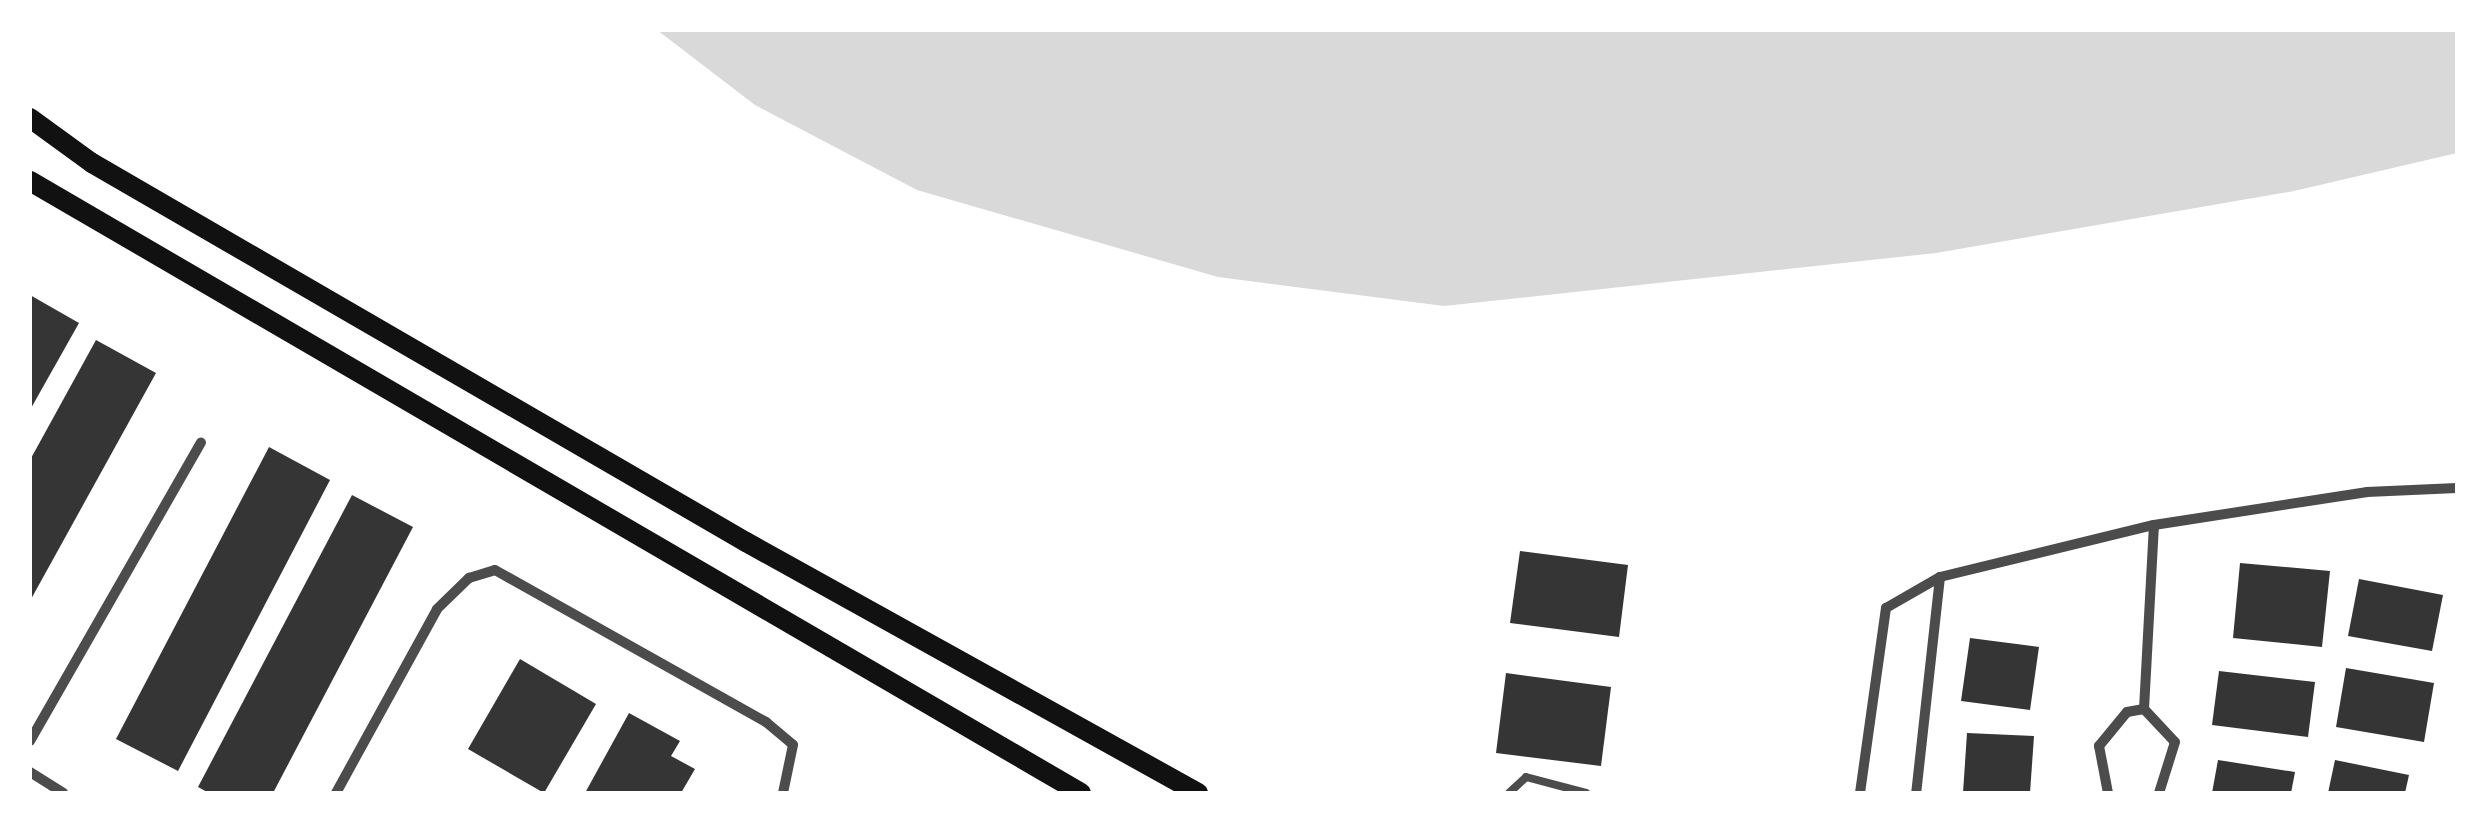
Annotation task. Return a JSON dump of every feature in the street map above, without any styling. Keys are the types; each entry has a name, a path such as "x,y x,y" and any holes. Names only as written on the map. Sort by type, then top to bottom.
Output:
{"main road":[{"path":"30,118 92,164 729,532 1198,793"},
{"path":"30,180 1081,793"}],"street":[{"path":"30,742 201,443"},
{"path":"1860,793 1886,608 1940,577 2154,525 2457,488"},
{"path":"2154,525 2144,709 2175,742 2159,793"},
{"path":"336,793 438,609 469,578 495,570 766,722 793,745 783,793"},
{"path":"1916,793 1940,577"},
{"path":"2108,793 2099,746 2127,712 2144,709"},
{"path":"30,772 63,793"}],"lane":[{"path":"1509,793 1526,777 1586,793"}],"shaded area":[{"path":"657,30 2457,30 2457,153 2294,191 1936,253 1444,306 1218,277 917,190 755,105"}],"building":[{"path":"30,295 79,323 30,410"},
{"path":"96,340 156,373 30,601 30,460"},
{"path":"269,447 330,480 178,771 116,739"},
{"path":"352,495 413,527 273,793 209,793 198,787"},
{"path":"1520,551 1628,565 1619,637 1510,623"},
{"path":"2240,563 2330,571 2322,647 2233,638"},
{"path":"2359,579 2443,595 2432,651 2348,636"},
{"path":"1970,638 2039,647 2030,710 1961,701"},
{"path":"520,659 596,704 544,793 468,749"},
{"path":"2346,668 2434,683 2424,742 2336,727"},
{"path":"2219,671 2315,682 2308,737 2212,725"},
{"path":"1506,673 1611,687 1601,766 1496,753"},
{"path":"629,713 680,741 671,756 695,769 681,793 585,793"},
{"path":"1967,733 2034,736 2030,793 1963,793"},
{"path":"2218,760 2295,772 2291,793 2212,793"},
{"path":"2335,760 2409,775 2405,793 2328,793"}]}
